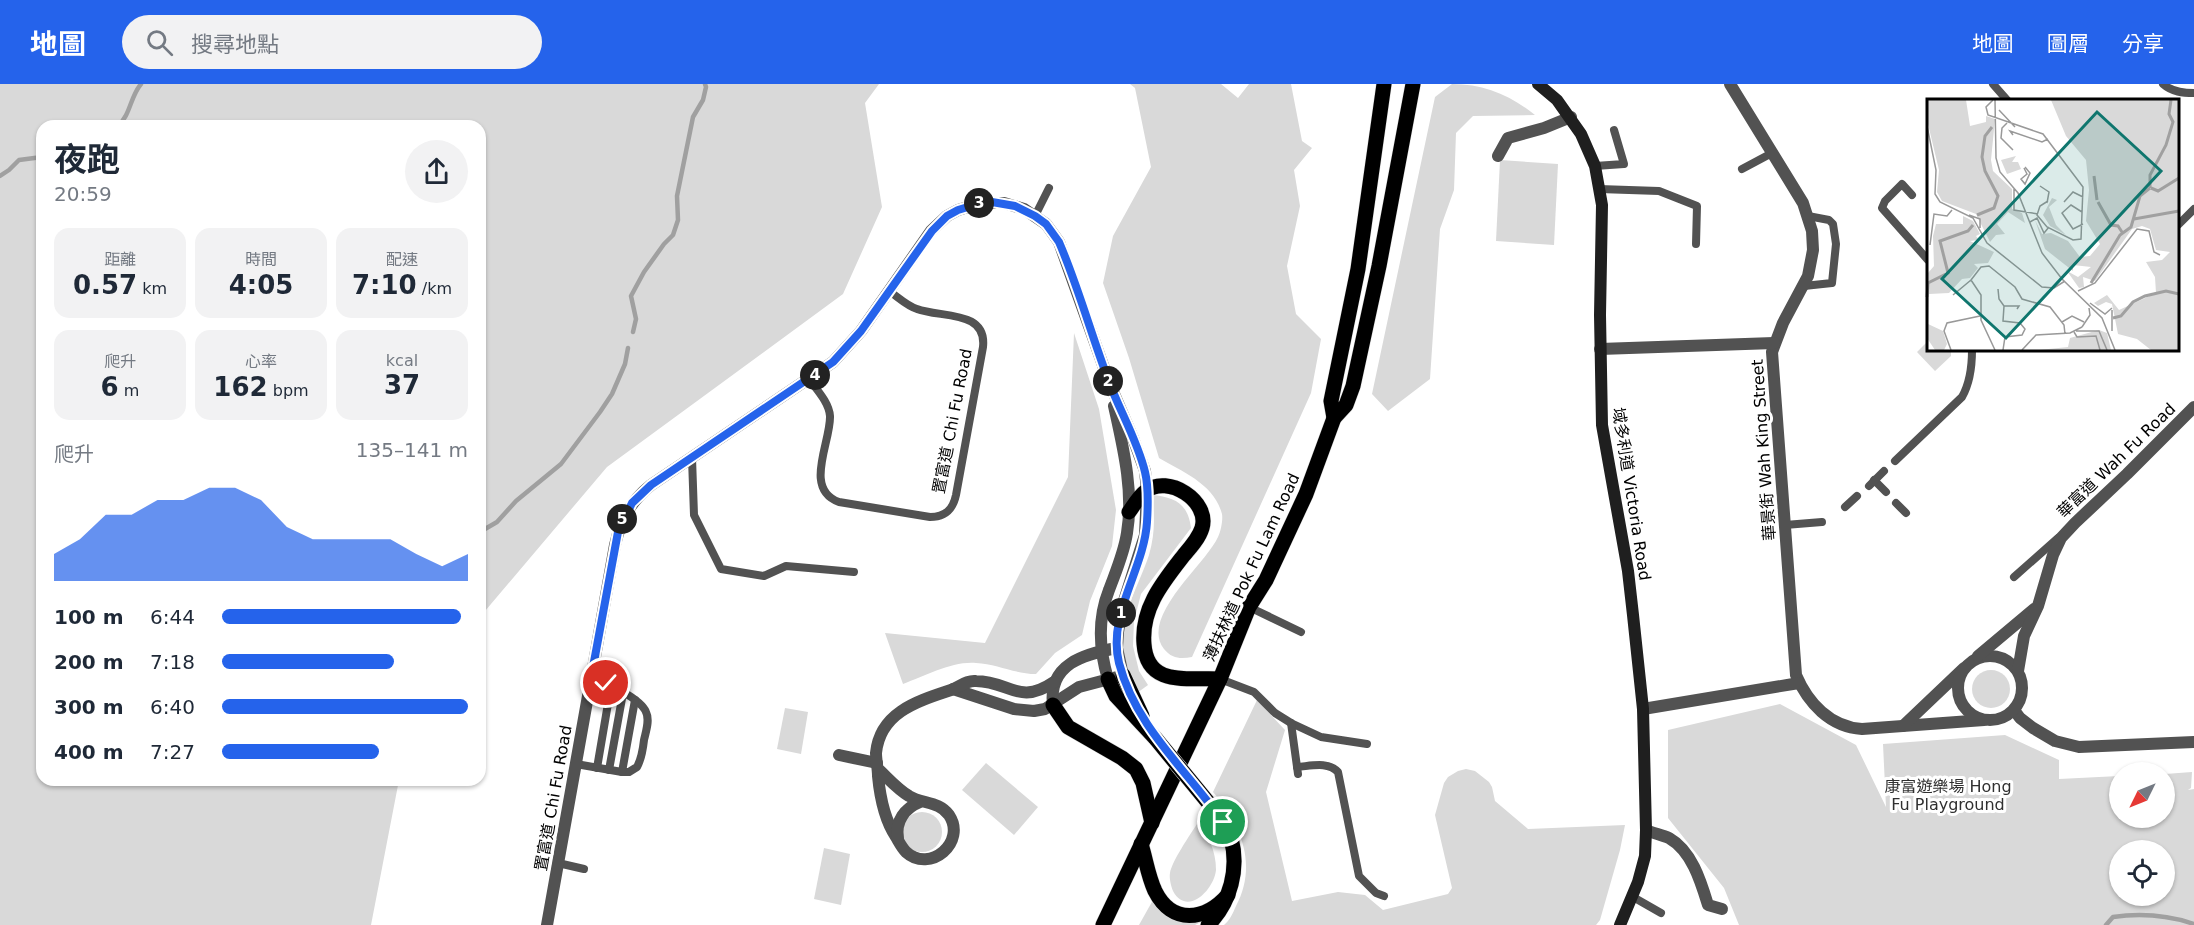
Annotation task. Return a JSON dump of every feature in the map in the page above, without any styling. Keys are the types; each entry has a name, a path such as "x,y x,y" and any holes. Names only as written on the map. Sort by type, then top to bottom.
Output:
{"main road":[{"name":"薄扶林道 Pok Fu Lam Road","path":"1334,418 1331,401 1358,269 1384,84"},
{"name":"薄扶林道 Pok Fu Lam Road","path":"1103,925 1220,679 1249,607 1266,580 1306,494 1334,418 1346,405 1353,386 1379,266 1413,84"},
{"name":"域多利道 Victoria Road","path":"1541,85 1571,117 1581,134 1595,166 1602,205 1600,349 1602,425 1628,571 1642,709 1646,830 1642,867 1633,897 1620,925"},
{"path":"1129,512 1147,490 1164,486 1182,491 1196,503 1200,510 1203,523 1198,536 1164,580 1150,606 1143,638 1148,663 1152,669 1165,677 1220,679"},
{"path":"1115,677 1116,696 1156,739 1216,812 1231,838 1234,868 1228,895 1216,917 1208,925"},
{"path":"1053,705 1068,727 1122,758 1136,769 1143,783 1152,823"},
{"path":"1141,844 1155,891 1164,905 1174,912 1186,916 1200,915 1215,908 1228,895"}],"street":[{"name":"華景街 Wah King Street","path":"1730,84 1803,203 1808,216 1813,250 1804,286 1774,343 1772,352 1794,654 1799,683 1811,701 1836,723 1850,728 1984,720 2002,718 2014,710"},
{"path":"1498,156 1508,138 1544,128 1571,117"},
{"name":"置富道 Chi Fu Road","path":"547,925 621,521 640,494 809,379 843,352 932,231 947,216 958,210 992,202 1015,206 1035,216 1053,233 1064,253 1109,382 1142,463 1147,490 1145,535 1122,607 1115,677"},
{"path":"1600,349 1774,343"},
{"name":"置富道 Chi Fu Road","path":"1109,382 1126,462 1129,512 1124,548 1103,605 1101,621 1101,651 1115,677"},
{"name":"華富道 Wah Fu Road","path":"2018,671 2024,636 2038,606 2056,546 2066,531 2189,415 2194,407"},
{"path":"1904,726 1968,664 2038,606"},
{"path":"839,755 877,766 904,793 920,802 936,805 950,816 954,834 951,843 939,856 930,859 913,856 905,851 892,831 885,814 879,787 877,766 878,745 891,720 913,702 966,682 976,681 1020,692 1031,693 1042,690 1054,682 1069,664 1081,657 1117,648"},
{"path":"1984,720 1973,716 1961,702 1957,688 1959,677 1968,664 1980,657 1996,656 2011,663 2018,671 2022,682 2022,693 2014,710 2020,718 2055,741 2079,747 2194,742"},
{"path":"952,689 1014,709 1034,711 1053,705 1079,687 1115,677"},
{"path":"1053,705 1054,682"},
{"path":"1642,709 1799,683"},
{"path":"900,843 897,834 902,814 909,807 920,802"},
{"path":"1646,830 1669,838 1686,854 1702,885 1708,904 1722,909"}],"lane":[{"path":"1993,84 2006,99"},
{"path":"2163,84 2180,92 2194,93"},
{"path":"1595,166 1624,164 1614,129"},
{"path":"1742,169 1772,153"},
{"path":"1912,195 1902,184 1885,201 1882,208 1927,258"},
{"path":"1035,216 1049,188"},
{"path":"1599,189 1659,191 1697,207 1696,244"},
{"path":"2179,224 2194,209"},
{"path":"1804,286 1832,283 1836,259 1833,224 1829,220 1808,216"},
{"name":"置富道 Chi Fu Road","path":"809,379 829,410 820,482 828,496 838,502 930,517 941,516 949,511 955,501 983,347 982,332 972,321 915,309 889,291"},
{"path":"1895,461 1962,398 1972,366 1972,351"},
{"path":"692,458 694,515 721,569 764,576 786,566 854,572"},
{"path":"1884,471 1872,483 1886,492"},
{"path":"1845,507 1857,496"},
{"path":"1896,503 1906,513"},
{"path":"1785,525 1822,522"},
{"path":"2014,577 2066,531"},
{"path":"1249,607 1301,632"},
{"path":"576,764 629,772 636,767 641,758 644,743 648,717 642,706 611,686 591,678"},
{"path":"1220,679 1254,692 1275,713 1321,737 1367,744"},
{"path":"597,768 611,686"},
{"path":"609,770 623,693"},
{"path":"622,772 635,700"},
{"path":"1291,723 1298,771 1327,765 1338,772 1359,876 1376,893 1384,896"},
{"path":"558,863 584,869"},
{"path":"1633,897 1661,913"}],"green space":[{"path":"0,84 879,84 865,103 882,207 843,294 607,467 486,610 486,120 36,120 36,786 398,786 371,925 0,925"},
{"path":"1130,84 1221,84 1238,98 1249,84 1291,84 1302,141 1312,148 1294,170 1300,206 1287,266 1296,314 1321,339 1311,393 1192,657 1188,658 1173,656 1164,649 1159,636 1160,622 1177,591 1218,537 1222,526 1222,514 1218,504 1205,487 1159,458 1129,358 1103,283 1113,236 1151,167 1135,88"},
{"path":"1452,84 1475,86 1496,92 1535,115 1473,116 1456,133 1454,190 1440,229 1430,379 1388,411 1372,394 1435,97"},
{"path":"1500,160 1558,164 1554,245 1496,241"},
{"path":"1074,333 1099,409 1116,510 1112,546 1090,601 1082,635 1055,653 1036,674 967,663 929,673 903,684 885,633 985,643 1068,477"},
{"path":"1927,342 1927,351 1951,351 1951,356 1935,371 1917,352"},
{"path":"1152,495 1167,497 1179,503 1187,513 1191,528 1141,594 1134,621 1133,646 1139,671 1148,685 1137,693 1125,659 1123,636 1127,612 1151,548 1154,525"},
{"path":"1991,670 2004,676 2010,689 2004,702 1991,708 1978,702 1972,689 1978,676"},
{"path":"1257,700 1285,730 1266,792 1292,901 1338,892 1365,895 1383,910 1448,894 1452,888 1435,815 1444,783 1448,777 1466,769 1475,771 1489,782 1495,801 1528,829 1625,825 1600,920 1596,925 1224,925 1232,914 1242,890 1246,875 1246,860 1232,818 1213,792"},
{"name":"康富遊樂場 Hong Fu Playground","path":"1780,704 1856,745 1886,807 1883,744 2005,735 2059,760 2059,779 2109,776 2109,828 2175,828 2175,773 2192,772 2191,788 2188,790 2194,789 2194,925 1739,925 1724,888 1668,818 1668,730"},
{"path":"785,708 808,712 801,754 777,749"},
{"path":"986,763 1038,807 1014,835 962,790"},
{"path":"922,812 936,818 942,832 936,846 922,852 908,846 902,832 908,818"},
{"path":"1197,824 1209,839 1216,870 1205,892 1199,898 1185,902 1173,891 1170,873"},
{"path":"824,848 850,854 841,905 814,899"},
{"path":"1153,900 1168,916 1201,922 1195,925 1139,925"}],"waterway":[{"path":"123,120 141,84"},
{"path":"633,332 636,319 631,296 644,272 673,235 678,220 677,196 693,117 703,100 705,84"},
{"path":"0,176 19,160 36,158"},
{"path":"486,528 497,522 516,501 561,464 612,394 625,364 628,348"},
{"path":"2106,925 2113,917 2134,915 2164,917 2194,924"}],"route":[{"path":"606,683 591,678 618,532 621,521 632,503 651,485 833,362 861,331 932,231 947,216 968,206 981,203 1004,203 1024,209 1035,216 1046,224 1059,242 1109,382 1145,471 1147,490 1145,535 1125,596 1118,632 1117,648 1123,675 1144,721 1156,739 1223,822"}]}
